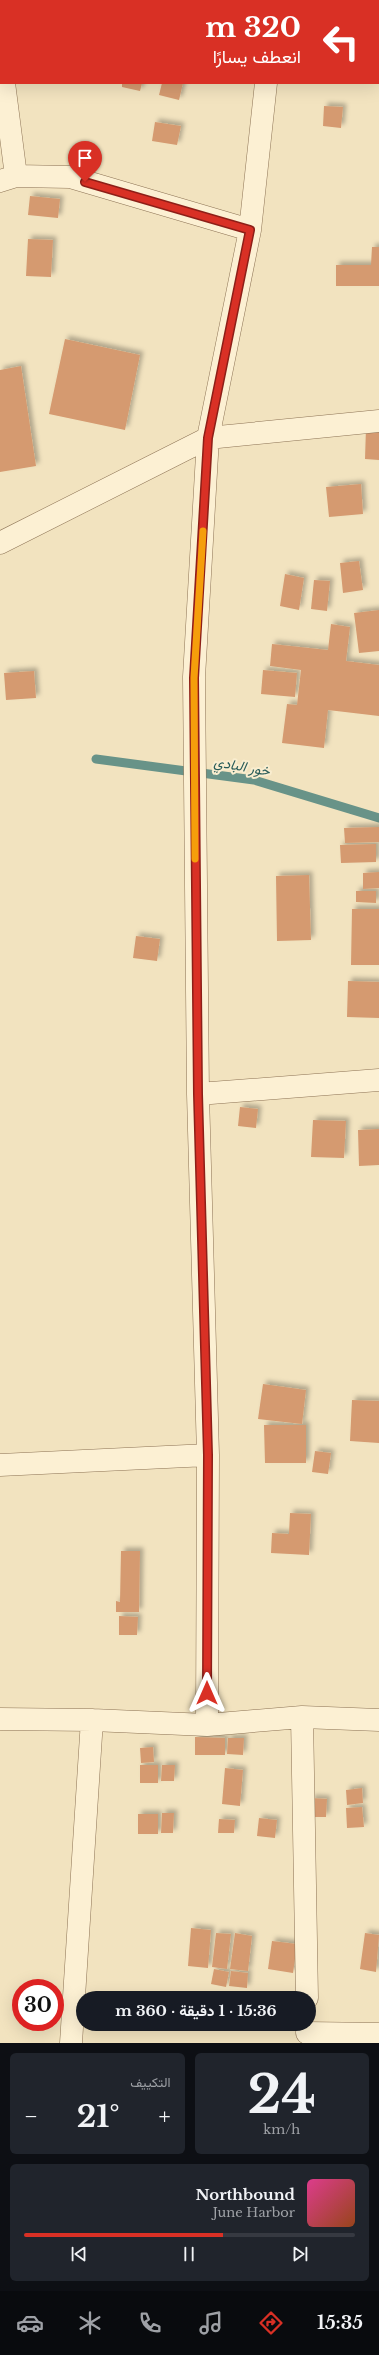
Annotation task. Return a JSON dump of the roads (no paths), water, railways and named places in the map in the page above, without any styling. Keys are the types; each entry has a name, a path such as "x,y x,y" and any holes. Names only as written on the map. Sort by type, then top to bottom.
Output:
{"street":[{"path":"4,84 8,178 70,177 250,230"},
{"path":"207,1725 208,1455 198,1094 194,678 208,438 250,230 266,84"},
{"path":"0,543 208,438 379,421"},
{"path":"198,1094 379,1080"},
{"path":"0,1465 208,1455"},
{"path":"302,1717 307,1991"},
{"path":"0,1719 92,1720 207,1725 302,1717 379,1720"},
{"path":"71,2043 92,1720"},
{"path":"307,2033 379,2034"}],"waterway":[{"name":"خور البادي","path":"96,759 254,780 379,818"}]}
